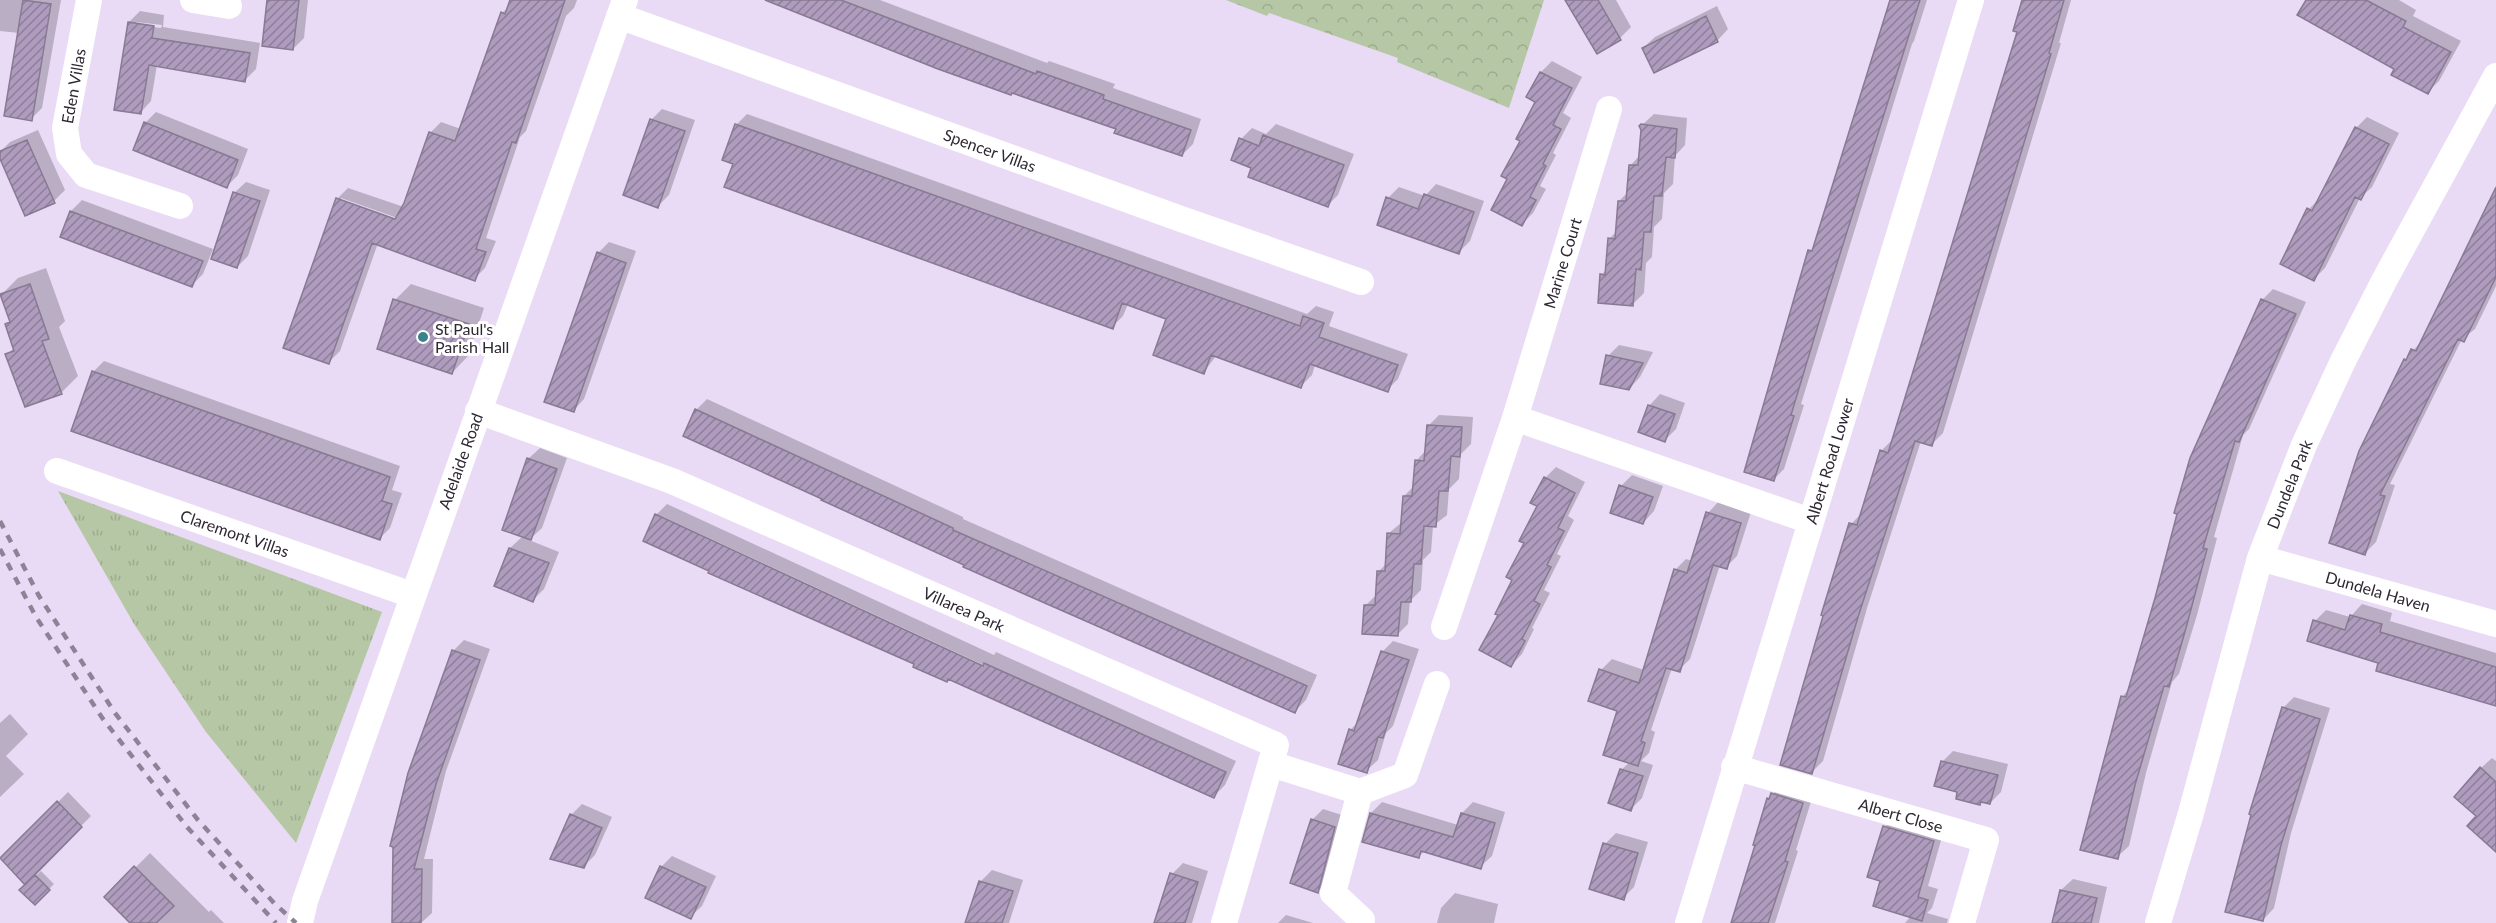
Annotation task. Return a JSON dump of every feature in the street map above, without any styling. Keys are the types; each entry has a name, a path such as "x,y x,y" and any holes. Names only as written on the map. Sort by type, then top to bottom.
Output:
{"street":[{"name":"Eden Villas","path":"89,0 65,128 69,154 86,175 180,206"},
{"path":"193,0 229,6"},
{"name":"Albert Road Lower","path":"1688,923 1971,0"},
{"name":"Spencer Villas","path":"622,8 1181,219 1361,282"},
{"name":"Adelaide Road","path":"303,912 412,595 622,8"},
{"name":"Dundela Park","path":"2158,923 2191,813 2260,558 2304,445 2385,279 2496,76"},
{"name":"Marine Court","path":"1444,627 1515,418 1609,109"},
{"name":"Villarea Park","path":"478,411 672,481 1276,745 1224,923"},
{"path":"1515,418 1810,521"},
{"name":"Claremont Villas","path":"57,471 412,595"},
{"name":"Dundela Haven","path":"2260,558 2496,624"},
{"path":"1271,764 1360,792 1405,775 1437,684"},
{"name":"Albert Close","path":"1734,767 1986,840 1962,923"},
{"path":"1360,792 1333,893 1362,920"}],"green space":[{"path":"1226,0 1544,0 1509,108 1397,62 1398,58 1269,13 1267,16"},
{"path":"58,491 382,612 296,843 206,732 134,624"}],"building":[{"path":"23,0 51,4 32,121 4,116"},
{"path":"267,0 299,0 293,50 262,46"},
{"path":"510,0 565,0 516,143 512,142 476,249 486,252 475,281 372,243 329,364 283,348 336,198 395,219 404,203 429,132 455,141 501,12 505,14"},
{"path":"765,0 841,0 1036,74 1037,71 1104,95 1103,99 1191,130 1182,156 1114,133 1116,129 938,69"},
{"path":"1565,0 1598,0 1621,40 1597,54"},
{"path":"1890,0 1920,0 1828,292 1774,481 1744,472 1808,250 1812,251"},
{"path":"2022,0 2064,0 2049,53 2051,54 1932,446 1915,441 1858,617 1812,774 1780,765 1849,523 1857,525 1880,450 1888,453 2017,32 2013,31"},
{"path":"2306,0 2366,0 2406,21 2403,27 2451,52 2428,94 2391,75 2394,69 2297,15"},
{"path":"1706,16 1718,42 1654,73 1642,48"},
{"path":"128,22 154,26 152,38 250,53 245,82 149,65 141,114 114,110"},
{"path":"1540,72 1572,88 1553,125 1561,129 1543,164 1546,166 1530,197 1536,200 1522,226 1491,210 1507,179 1501,176 1520,141 1516,139 1535,102 1526,97"},
{"path":"650,119 685,131 658,208 623,195"},
{"path":"144,122 238,160 227,188 133,150"},
{"path":"735,124 1300,326 1303,316 1324,323 1319,337 1398,365 1388,392 1310,364 1301,388 1211,355 1204,374 1153,355 1166,319 1122,303 1113,329 724,187 733,164 722,160"},
{"path":"1641,124 1677,129 1675,158 1666,157 1662,196 1654,196 1651,232 1644,232 1641,270 1636,269 1633,306 1598,303 1600,274 1605,275 1608,238 1615,239 1618,201 1626,201 1629,165 1638,165 1641,130 1639,126"},
{"path":"2355,127 2389,144 2361,200 2355,197 2314,281 2280,264 2307,208 2312,211"},
{"path":"1263,135 1344,165 1328,207 1248,177 1251,168 1231,160 1239,138 1259,146"},
{"path":"27,140 55,203 25,216 0,159 0,151"},
{"path":"2496,187 2496,277 2464,342 2458,339 2380,495 2385,496 2365,555 2329,543 2359,451 2404,359 2406,360 2411,349 2416,351"},
{"path":"233,192 260,201 237,268 211,259"},
{"path":"1424,194 1474,212 1459,254 1377,225 1386,197 1418,209"},
{"path":"70,211 203,261 192,287 60,237"},
{"path":"597,252 626,263 574,412 544,402"},
{"path":"30,284 49,339 42,341 62,394 25,407 5,354 14,351 5,324 10,322 0,294"},
{"name":"St Paul's Parish Hall","path":"393,299 469,324 452,374 377,349"},
{"path":"2261,299 2296,314 2239,442 2235,441 2203,548 2207,549 2169,687 2164,686 2135,785 2118,859 2080,850 2121,696 2126,697 2155,598 2177,514 2174,513 2190,458"},
{"path":"1606,355 1643,363 1629,390 1600,384"},
{"path":"92,371 390,477 382,501 392,504 380,540 71,431"},
{"path":"1648,405 1675,414 1665,442 1638,432"},
{"path":"695,409 953,528 953,530 1307,686 1295,713 963,567 964,565 683,436"},
{"path":"1427,425 1462,427 1460,457 1451,456 1448,491 1439,491 1436,527 1424,526 1421,564 1414,564 1411,602 1401,602 1398,636 1362,634 1364,605 1375,605 1377,571 1385,571 1387,533 1400,534 1403,496 1412,496 1415,460 1424,461"},
{"path":"527,458 557,469 531,540 502,530"},
{"path":"1544,477 1575,493 1558,528 1564,531 1547,565 1551,567 1534,601 1540,604 1522,639 1525,641 1511,667 1479,650 1498,615 1495,614 1512,580 1506,577 1524,543 1519,541 1537,506 1530,503"},
{"path":"1619,485 1653,497 1643,524 1610,513"},
{"path":"1706,512 1741,523 1727,569 1713,565 1680,672 1666,668 1641,741 1645,743 1638,766 1603,755 1617,711 1588,701 1599,669 1639,683 1674,569 1687,573"},
{"path":"655,514 983,666 984,663 1226,772 1214,798 948,679 947,682 913,667 914,664 708,573 709,571 643,541"},
{"path":"509,548 549,563 533,602 494,586"},
{"path":"2350,615 2382,624 2380,632 2496,667 2496,706 2376,671 2378,663 2307,641 2313,620 2345,630"},
{"path":"452,650 480,660 436,784 414,869 422,869 421,923 392,923 393,847 390,846 408,773"},
{"path":"1381,651 1409,660 1383,738 1378,737 1367,773 1338,764 1349,729 1354,731"},
{"path":"2282,707 2320,719 2281,845 2263,921 2225,912 2251,815 2249,814"},
{"path":"1941,761 1998,775 1990,804 1981,802 1980,805 1956,799 1957,792 1934,786"},
{"path":"2480,767 2496,782 2496,852 2467,826 2476,816 2454,797"},
{"path":"1620,769 1643,776 1631,811 1608,803"},
{"path":"1771,793 1803,803 1785,861 1788,862 1768,923 1731,923 1767,798 1769,799"},
{"path":"57,801 82,827 25,885 0,858"},
{"path":"1370,813 1453,837 1461,813 1495,823 1481,869 1421,851 1419,858 1362,842"},
{"path":"570,814 602,828 584,868 550,859"},
{"path":"1311,819 1335,827 1318,893 1290,883"},
{"path":"1883,826 1934,841 1918,897 1928,900 1922,921 1873,906 1880,881 1867,877"},
{"path":"1603,843 1638,853 1624,900 1589,889"},
{"path":"134,866 174,906 156,923 130,923 104,897"},
{"path":"660,866 706,887 691,919 645,898"},
{"path":"1170,873 1198,882 1185,923 1154,923"},
{"path":"35,875 50,890 35,905 19,890"},
{"path":"979,881 1013,891 1002,923 965,923"},
{"path":"2060,890 2097,898 2091,923 2052,923"}],"railway":[{"path":"0,521 39,596 115,713 198,820 274,903 296,923"},
{"path":"0,549 36,617 103,719 187,827 276,923"}],"place":[{"name":"St Paul's Parish Hall","path":"423,337"}]}
